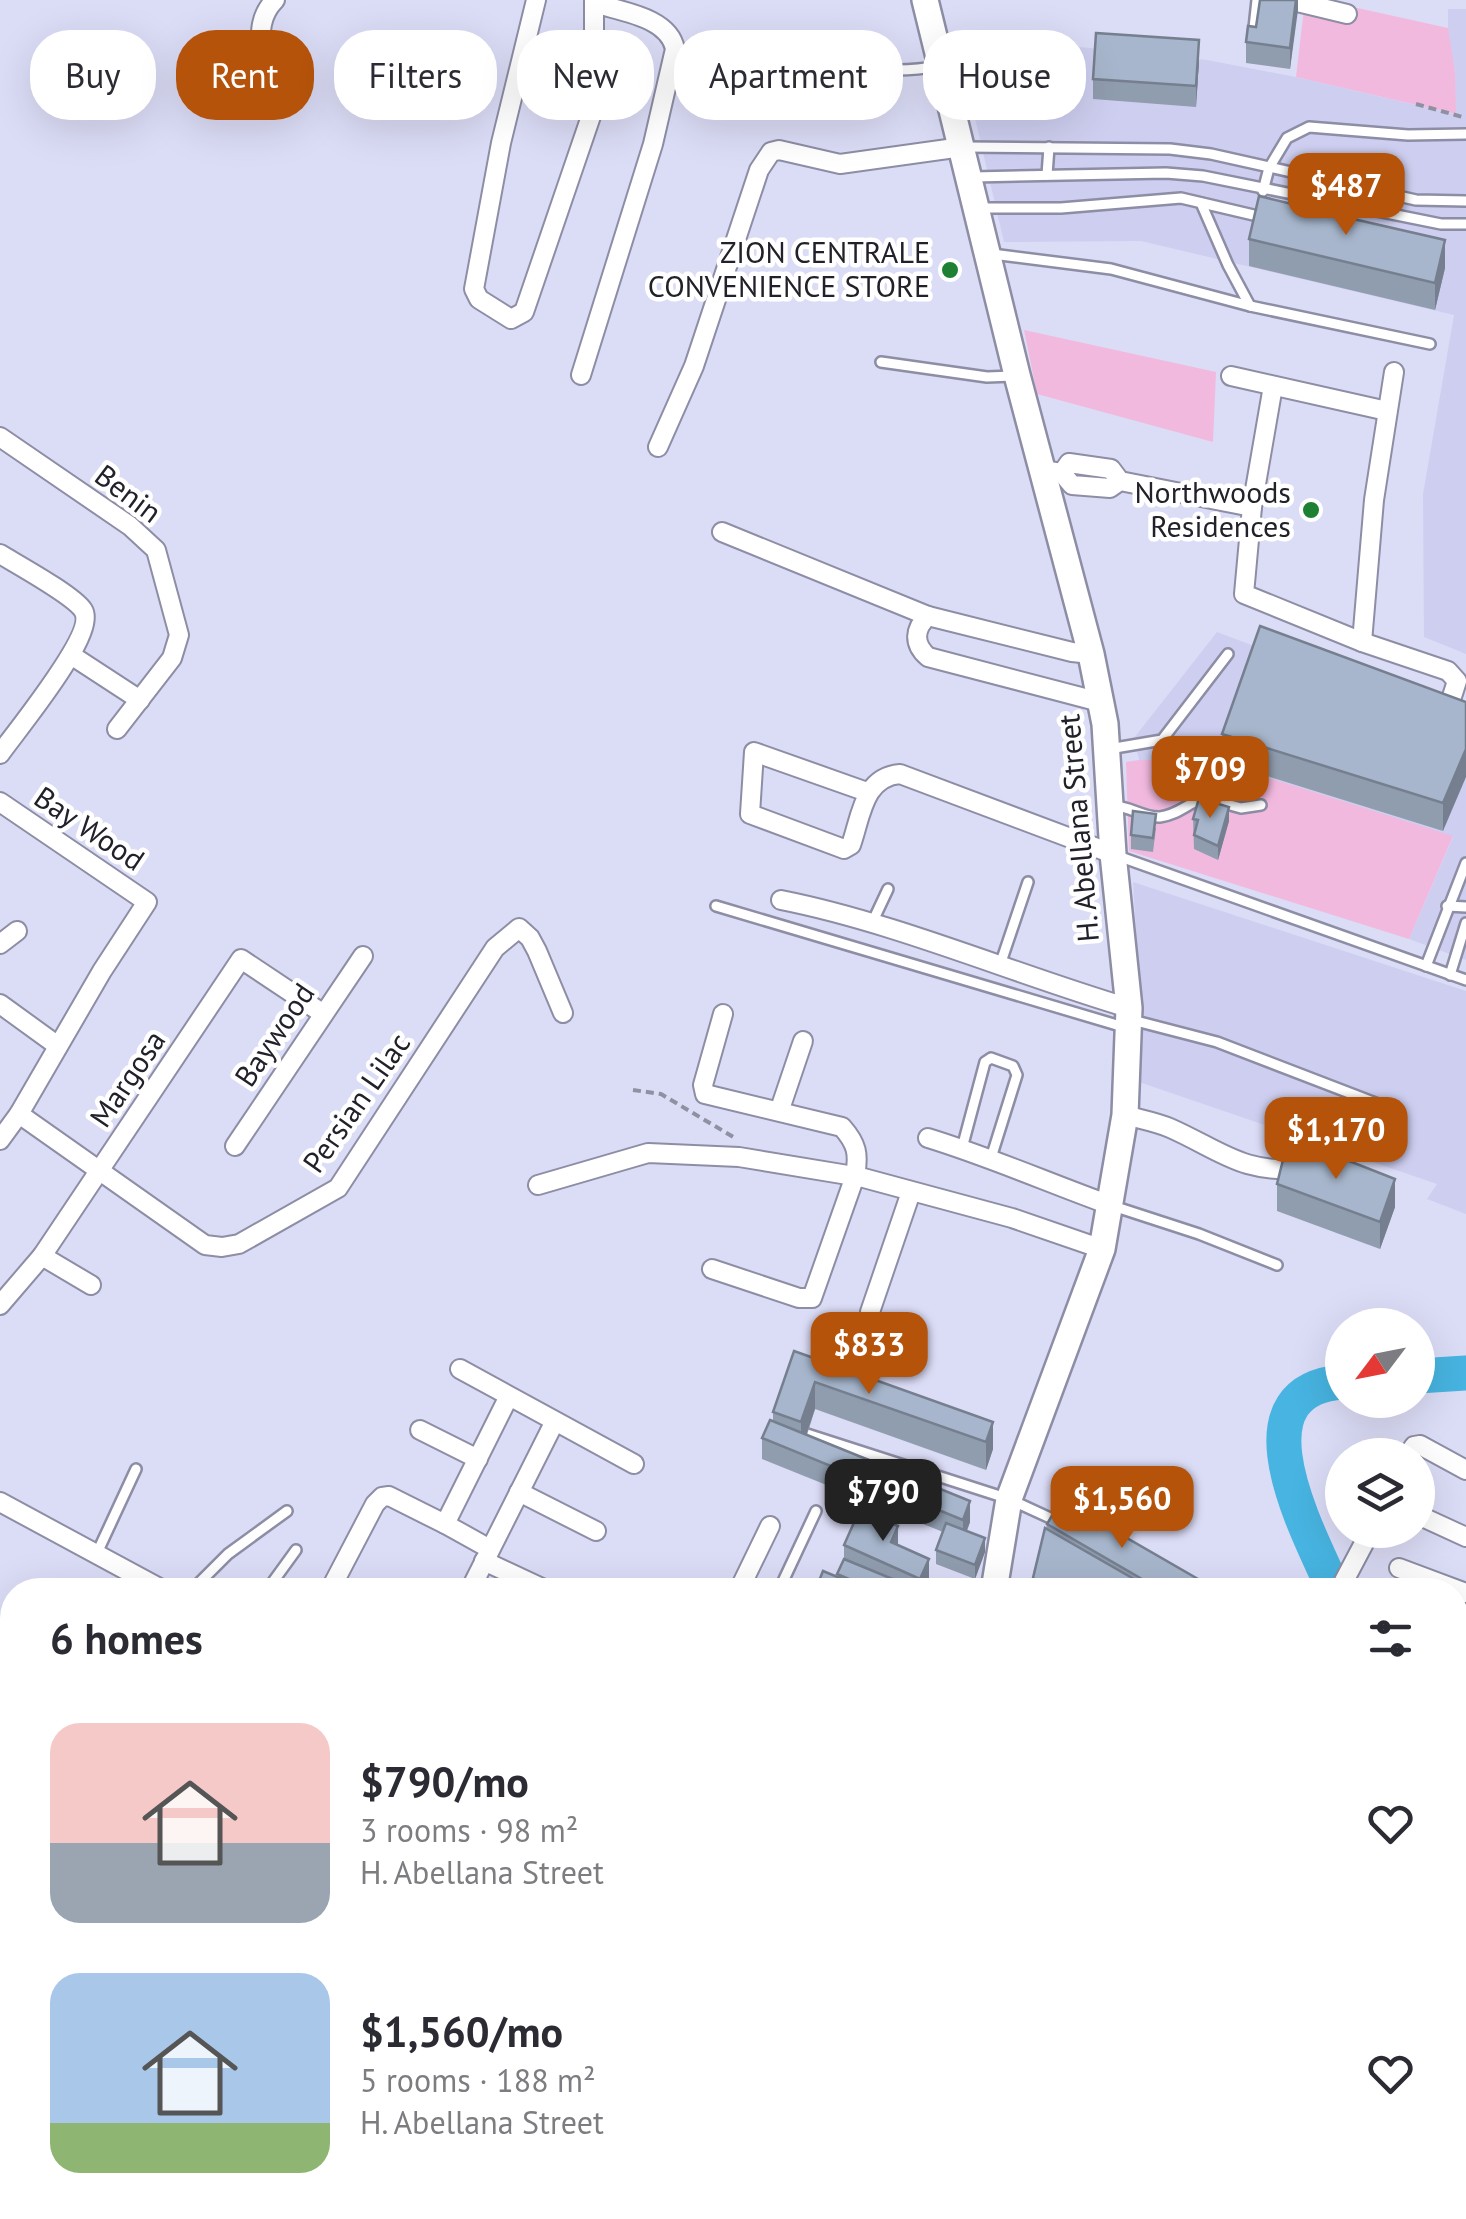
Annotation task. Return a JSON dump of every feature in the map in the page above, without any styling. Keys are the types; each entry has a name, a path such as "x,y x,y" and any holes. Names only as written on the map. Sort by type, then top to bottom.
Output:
{"main road":[{"name":"H. Abellana Street","path":"926,0 933,30"},
{"name":"H. Abellana Street","path":"955,120 1018,375 1052,472 1100,702 1108,749 1113,854 1129,1019 1125,1115 1102,1249 1009,1499 996,1578"}],"street":[{"path":"260,30 268,7 275,0"},
{"path":"536,0 500,142 474,289 479,299 511,319 524,312 602,84 594,34 594,2 664,27 672,36 675,49 654,144 581,375"},
{"path":"1289,0 1347,14"},
{"path":"658,447 694,366 760,170 770,152 779,150 840,164 962,147"},
{"path":"1362,642 1374,500 1394,372"},
{"path":"1231,376 1387,411"},
{"path":"1274,386 1252,507 1243,589 1247,598 1452,674 1458,681 1446,712"},
{"name":"Benin","path":"0,437 130,526 156,550 179,635 172,658 117,729"},
{"path":"1052,472 1068,463 1111,469 1120,482 1252,507"},
{"path":"722,532 928,616 1090,654"},
{"path":"0,554 86,613 86,626 71,655 0,754"},
{"path":"928,616 918,626 916,635 928,657 1100,702"},
{"path":"71,655 140,700"},
{"path":"868,792 754,752 749,808 754,818 847,849 868,792 890,775 900,774 1113,854"},
{"name":"Bay Wood","path":"0,802 148,902 58,1046"},
{"path":"781,900 872,923 1129,1019"},
{"name":"Persian Lilac","path":"19,1114 206,1245 239,1244 338,1188 494,948 519,928 530,938 562,1014"},
{"path":"0,944 17,931"},
{"name":"Baywood","path":"235,1146 363,956"},
{"name":"Margosa","path":"0,1305 42,1256 241,959 322,1013"},
{"path":"0,1004 58,1046 0,1140"},
{"path":"712,1269 798,1298 812,1298 817,1293 855,1176 858,1149 842,1127 780,1109 704,1094 703,1085 723,1014"},
{"path":"780,1109 803,1041"},
{"path":"1125,1115 1168,1127 1222,1156 1270,1169 1325,1166"},
{"path":"928,1138 991,1158 1110,1206"},
{"path":"538,1185 648,1153 762,1160 855,1176 1012,1218 1102,1249"},
{"path":"870,1312 912,1192"},
{"path":"42,1256 91,1285"},
{"path":"460,1370 634,1464"},
{"path":"444,1524 508,1398"},
{"path":"476,1578 554,1422"},
{"path":"420,1430 478,1459"},
{"path":"1435,1453 1466,1470"},
{"path":"519,1492 596,1530"},
{"path":"336,1578 375,1504 389,1496 444,1524 526,1578"},
{"path":"0,1502 142,1578"},
{"path":"1435,1522 1466,1537"},
{"path":"745,1578 770,1526"},
{"path":"1346,1578 1361,1548"},
{"path":"1399,1568 1426,1578"}],"lane":[{"path":"1253,46 1257,0"},
{"path":"1263,191 1269,168 1287,138 1309,127 1408,135 1466,134"},
{"path":"962,147 1170,149 1211,154 1416,200 1466,201"},
{"path":"1048,175 1049,148"},
{"path":"970,178 1166,172 1441,224 1466,224"},
{"path":"978,208 1061,208 1180,198 1270,219"},
{"path":"1201,203 1250,306"},
{"path":"989,254 1111,269 1250,306 1430,344"},
{"path":"882,362 987,377 1018,375"},
{"path":"1108,749 1162,740 1228,654"},
{"path":"1110,806 1132,807 1159,817 1205,798 1240,808 1261,805"},
{"path":"1113,854 1466,980"},
{"path":"1426,966 1466,863"},
{"path":"999,968 1028,882"},
{"path":"872,923 888,888"},
{"path":"716,906 1217,1042 1399,1112"},
{"path":"1447,906 1466,907"},
{"path":"1450,975 1466,924"},
{"path":"962,1148 984,1062 991,1058 1012,1066 1016,1074 991,1158"},
{"path":"1110,1206 1277,1264"},
{"path":"808,1434 1009,1499 1062,1524"},
{"path":"97,1553 136,1469"},
{"path":"204,1578 228,1554 287,1511"},
{"path":"785,1578 816,1511"},
{"path":"276,1578 296,1550"}],"path":[{"path":"1416,104 1466,118"},
{"path":"633,1090 661,1094 719,1126 762,1160"}],"shaded area":[{"path":"1305,0 1321,0 1448,28 1456,114 1296,77"},
{"path":"1448,9 1466,9 1466,654 1424,637 1423,494 1454,315 1141,241 1004,242 975,120 1086,120 1086,48 1207,60 1455,114 1455,72 1448,39"},
{"path":"1024,330 1216,372 1213,442 1037,394"},
{"path":"1217,632 1466,726 1466,960 1409,939 1453,837 1212,760 1139,760 1134,738"},
{"path":"1212,760 1453,836 1409,939 1129,851 1126,762"},
{"path":"1133,882 1466,991 1466,1214 1427,1199 1437,1184 1136,1081 1142,1031"}],"building":[{"path":"1260,0 1296,0 1290,48 1246,42 1248,26 1256,27"},
{"path":"1096,33 1199,40 1196,86 1093,79"},
{"path":"1259,196 1321,211 1324,198 1352,205 1349,218 1445,240 1435,283 1249,239"},
{"path":"1260,626 1466,702 1466,749 1443,803 1222,734"},
{"path":"1199,798 1229,807 1218,846 1194,835 1198,820 1193,819"},
{"path":"1133,811 1156,814 1153,838 1131,835"},
{"path":"1316,1148 1395,1179 1380,1222 1277,1184 1285,1152"},
{"path":"794,1351 993,1422 986,1442 815,1382 801,1422 773,1412"},
{"path":"770,1420 970,1501 963,1520 762,1438"},
{"path":"1061,1500 1196,1578 1140,1578 1047,1524"},
{"path":"860,1509 898,1526 891,1542 929,1559 918,1578 844,1545"},
{"path":"946,1523 985,1538 975,1565 936,1550"},
{"path":"1045,1528 1132,1578 1033,1578"},
{"path":"844,1559 890,1578 846,1578 837,1574"},
{"path":"823,1571 840,1578 820,1578"}],"waterway":[{"path":"1435,1375 1466,1373"},
{"path":"1325,1387 1309,1391 1290,1411 1284,1437 1296,1502 1328,1578"}],"place":[{"name":"ZION CENTRALE CONVENIENCE STORE","path":"950,270"},
{"name":"Northwoods Residences","path":"1311,510"}]}
